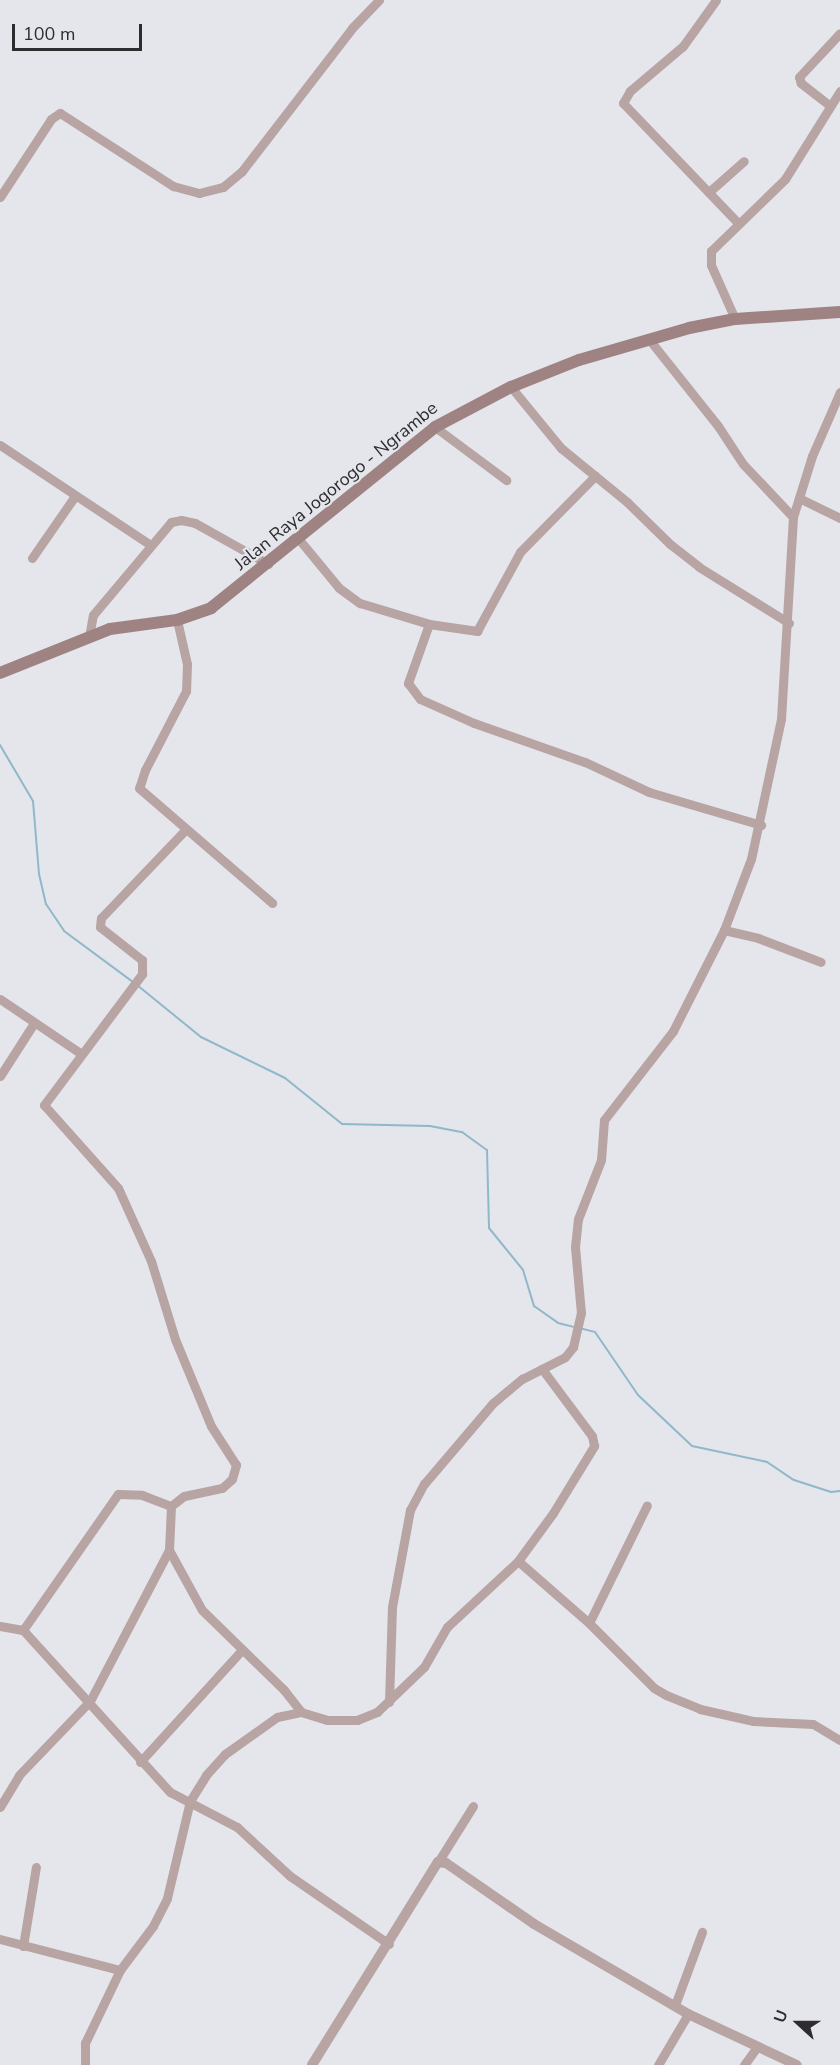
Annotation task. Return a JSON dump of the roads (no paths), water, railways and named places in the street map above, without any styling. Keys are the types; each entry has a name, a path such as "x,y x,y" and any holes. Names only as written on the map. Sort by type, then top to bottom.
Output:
{"main road":[{"name":"Jalan Raya Jogorogo - Ngrambe","path":"0,673 89,637 126,625 177,620 212,608 435,427 511,387 648,338 735,319 840,312"}],"street":[{"path":"0,197 51,119 60,113 174,186 199,193 223,187 242,171 352,28 380,0"},
{"path":"716,0 682,46 630,91 623,102 738,223"},
{"path":"829,105 801,83 799,77 840,33"},
{"path":"735,319 710,258 716,244 785,179 829,105 840,91"},
{"path":"710,191 744,161"},
{"path":"648,338 718,426 743,464 793,517"},
{"path":"511,387 561,448 699,567 789,623"},
{"path":"389,1702 392,1607 410,1510 423,1484 463,1434 522,1379 565,1357 579,1334 581,1312 575,1247 578,1219 601,1160 604,1120 673,1031 724,930 761,825 781,719 789,623 793,517 828,414 840,392"},
{"path":"435,427 506,480"},
{"path":"0,445 149,544"},
{"path":"297,537 348,596 382,613 429,624 477,631 481,628 520,552 595,476"},
{"path":"32,558 75,496"},
{"path":"799,498 840,518"},
{"path":"89,637 93,615 149,544 171,522 189,521 268,564"},
{"path":"177,620 187,664 186,691 145,770 139,788 272,903"},
{"path":"429,624 408,683 420,699 474,723 585,762 649,792 761,825"},
{"path":"0,1807 20,1775 90,1701 169,1550 171,1506 184,1496 222,1488 232,1479 236,1465 207,1415 175,1340 151,1261 118,1188 45,1108 80,1053 143,968 139,956 100,927 101,918 186,829"},
{"path":"724,930 758,938 821,962"},
{"path":"0,999 80,1053"},
{"path":"0,1076 33,1023"},
{"path":"85,2065 85,2043 120,1970 153,1926 166,1898 190,1801 206,1775 225,1754 277,1717 301,1712 327,1720 357,1720 376,1712 424,1667 447,1628 518,1561 553,1513 594,1446 592,1436 542,1370"},
{"path":"23,1630 118,1494 142,1495 171,1506"},
{"path":"589,1623 647,1505"},
{"path":"169,1550 202,1610 301,1712"},
{"path":"518,1561 589,1623 654,1688 679,1702 753,1722 813,1724 840,1740"},
{"path":"0,1626 23,1630 90,1701 140,1762 170,1792 237,1827 290,1876 389,1944"},
{"path":"140,1762 242,1650"},
{"path":"312,2065 473,1806"},
{"path":"438,1862 455,1869 534,1924 688,2014 796,2065"},
{"path":"23,1946 36,1867"},
{"path":"675,2005 702,1932"},
{"path":"0,1939 120,1970"},
{"path":"658,2065 688,2014"},
{"path":"744,2065 757,2048"}],"waterway":[{"path":"0,745 33,801 39,874 46,904 64,931 133,982"},
{"path":"137,985 201,1037 285,1078 342,1124 430,1126 462,1132 487,1150 489,1228 523,1270 534,1306 558,1323 574,1327"},
{"path":"579,1328 595,1332 638,1395 692,1446 767,1462 794,1480 831,1492 840,1491"}]}
